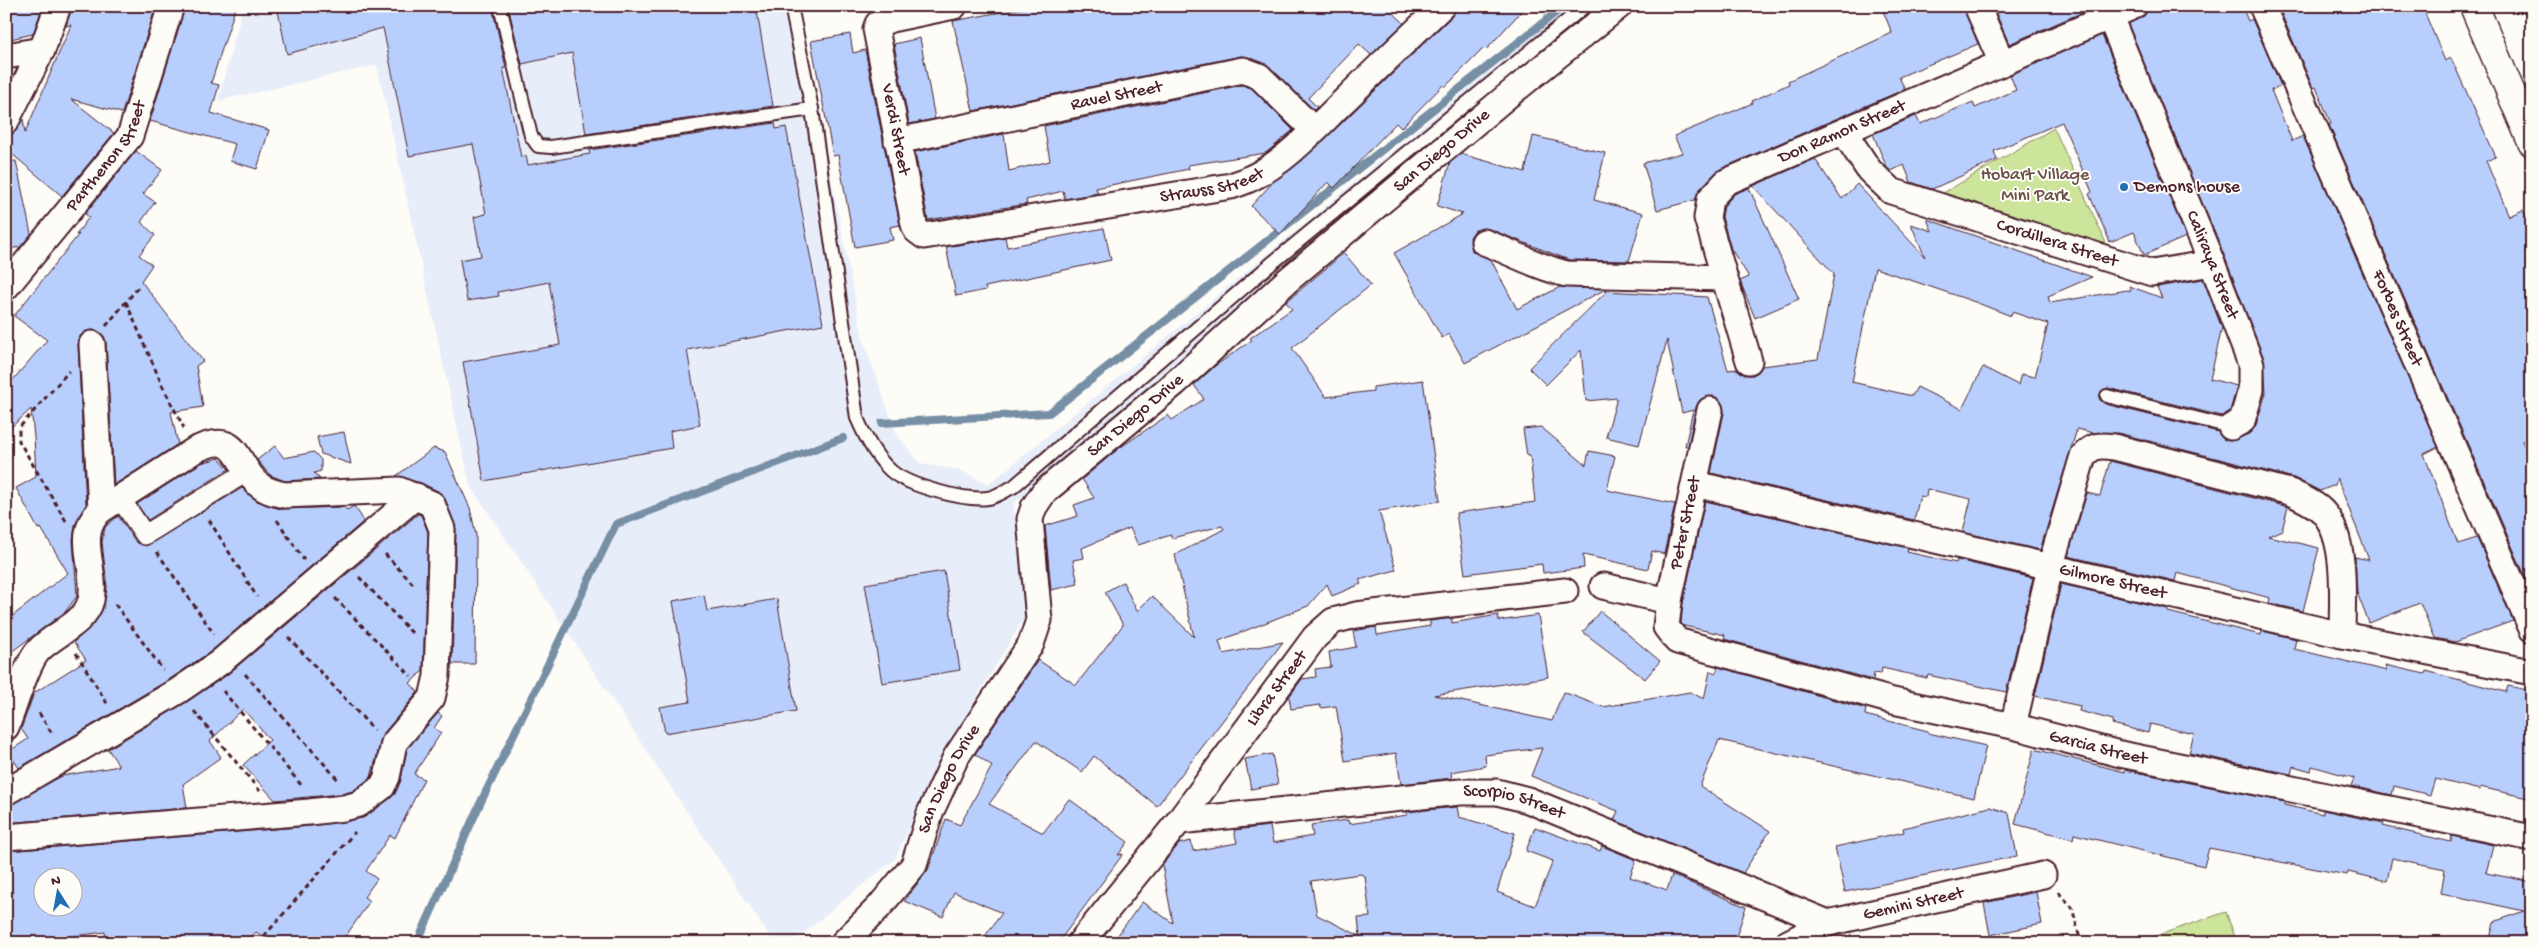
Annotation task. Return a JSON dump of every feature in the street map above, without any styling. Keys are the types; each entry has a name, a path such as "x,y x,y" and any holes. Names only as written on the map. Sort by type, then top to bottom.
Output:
{"main road":[{"path":"2474,6 2532,142"}],"street":[{"path":"6,121 42,50 58,6"},
{"name":"Parthenon Street","path":"7,286 130,136 170,6"},
{"name":"Verdi Street","path":"920,234 914,224 897,141 877,36 878,24 891,18 954,6"},
{"name":"Strauss Street","path":"920,234 931,236 1231,186 1269,170 1314,130 1420,15 1442,6"},
{"name":"San Diego Drive","path":"843,943 879,907 914,865 930,813 956,757 1031,644 1038,620 1030,519 1034,507 1044,492 1174,383 1288,280 1498,103 1619,6"},
{"path":"1977,6 2002,63"},
{"name":"Don Ramon Street","path":"1749,361 1707,218 1710,199 1726,182 2134,6"},
{"name":"Forbes Street","path":"2262,6 2532,629"},
{"name":"Caliraya Street","path":"2110,17 2212,263 2251,364 2252,390 2242,421 2231,427"},
{"path":"6,56 42,50"},
{"name":"Ravel Street","path":"897,141 1243,70 1259,76 1314,130"},
{"name":"Cordillera Street","path":"1844,132 1869,170 1892,191 2152,274 2212,263"},
{"path":"1484,242 1517,254 1552,271 1567,274 1724,278"},
{"path":"92,344 110,504 145,535 248,472"},
{"name":"Peter Street","path":"1670,635 1666,627 1669,601 1710,410"},
{"path":"6,727 37,651 86,611 91,600 86,540 92,517 195,450 211,443 223,442 232,446 259,486 270,492 284,494 399,490 432,504 442,530 437,676 432,698 403,730 391,749 391,766 382,787 359,804 344,808 6,837"},
{"path":"2013,726 2050,568 2082,456 2091,447 2098,445 2114,446 2290,492 2316,506 2324,513 2333,530 2339,552 2342,572 2342,635"},
{"name":"Gilmore Street","path":"1694,484 2342,635 2532,672"},
{"path":"6,792 207,672 229,656 416,496"},
{"path":"1603,586 1669,601"},
{"name":"Libra Street","path":"1080,943 1179,821 1315,638 1333,621 1356,615 1565,591"},
{"name":"Garcia Street","path":"1670,635 1676,641 1892,701 2013,726 2120,754 2532,838"},
{"name":"Scorpio Street","path":"1179,821 1460,792 1497,792 1528,800 1828,923"},
{"name":"Gemini Street","path":"1788,943 1828,923 2043,875"}],"lane":[{"path":"500,6 530,136 538,146 551,147 812,109"},
{"path":"792,6 812,109 857,418 867,441 890,471 934,491 962,498 989,498 1013,487 1271,264 1585,6"},
{"path":"2107,396 2231,427"}],"path":[{"path":"88,555 19,441 19,428 140,285"},
{"path":"126,302 163,387 195,450"},
{"path":"270,492 266,504 318,581 432,698"},
{"path":"145,535 229,656 359,804 364,821 258,943"},
{"path":"369,537 440,612"},
{"path":"342,560 438,660"},
{"path":"91,586 111,599 178,691 278,814"},
{"path":"62,631 121,724"},
{"path":"207,672 322,810"},
{"path":"22,688 67,756"},
{"path":"2043,875 2072,908 2081,943"}],"shaded area":[{"path":"243,6 797,6 863,339 897,435 921,464 960,470 988,485 1568,6 1602,6 1514,77 1013,504 1029,610 944,752 895,859 791,943 774,943 470,485 377,65 218,101"}],"green space":[{"name":"Hobart Village Mini Park","path":"2054,128 2111,254 1940,195"},
{"path":"2226,912 2237,943 2135,943"}],"building":[{"path":"6,6 43,6 33,34 6,40"},
{"path":"72,6 156,6 122,113 71,99 114,133 62,196 6,149 6,137 14,133 23,119 25,133 71,25 66,26"},
{"path":"185,6 236,6 211,83 219,85 211,113 269,130 257,169 230,161 235,144 150,121"},
{"path":"277,6 492,6 506,68 503,68 521,157 526,156 528,165 590,154 589,150 775,123 776,129 786,127 823,324 687,350 700,425 670,431 672,448 484,481 463,362 560,345 549,282 498,292 499,296 467,301 460,260 481,256 474,217 486,214 473,144 409,156 383,28 287,54"},
{"path":"508,6 756,6 773,106 586,134 572,53 522,64"},
{"path":"1034,6 1218,6 1219,11 1244,6 1386,6 1404,23 1371,55 1359,44 1308,98 1317,107 1314,110 1269,66 1241,56 973,111 953,21"},
{"path":"1458,6 1526,6 1486,50 1484,48 1445,87 1443,85 1401,128 1396,123 1334,188 1328,182 1280,234 1251,206 1273,182 1318,146 1452,16"},
{"path":"1881,6 1963,6 1978,44 1899,77 1905,89 1720,169 1700,189 1695,200 1657,210 1643,163 1682,153 1674,136 1753,103 1752,101 1789,84 1788,81 1892,33"},
{"path":"1993,6 2097,6 2009,44"},
{"path":"2148,6 2242,6 2248,21 2252,19 2281,86 2271,90 2292,141 2303,136 2438,447 2424,454 2458,544 2477,538 2513,621 2455,642 2435,638 2420,603 2369,623 2357,593 2355,557 2369,560 2337,478 2335,485 2320,491 2294,478 2118,433 2093,433 2077,429 2040,550 1963,532 1971,499 1927,489 1926,497 1920,496 1914,520 1711,473 1724,413 1723,405 1719,399 1713,396 1700,400 1696,407 1688,446 1685,446 1693,410 1682,413 1667,340 1639,445 1606,437 1617,398 1586,401 1581,350 1546,385 1529,368 1607,291 1707,297 1728,370 1737,369 1745,375 1753,375 1762,366 1818,359 1834,274 1753,186 1815,159 1842,199 1857,184 1925,257 1911,224 1932,231 1927,219 2092,277 2048,296 2050,303 2127,290 2131,291 2129,286 2162,298 2157,287 2203,279 2222,328 2210,379 2237,386 2230,411 2222,416 2108,388 2101,391 2099,399 2105,404 2218,432 2223,439 2230,441 2249,434 2256,425 2266,393 2264,359 2225,258 2128,24 2145,15","holes":["1875,268 2011,316 2012,312 2048,324 2035,377 2021,374 2018,385 1983,367 1962,409 1917,387 1912,396 1852,382"]},
{"path":"2283,6 2336,6 2338,13 2353,6 2422,6 2445,61 2451,58 2496,157 2486,161 2509,216 2523,210 2532,230 2532,437 2522,441 2532,464 2532,592 2329,125 2331,124 2316,87 2313,88 2279,8"},
{"path":"850,34 853,53 865,50 900,225 890,227 893,240 855,247 838,155 833,156 811,41"},
{"path":"2102,35 2186,237 2144,255 2134,232 2110,242 2089,194 2092,192 2062,122 1994,151 1997,160 1932,189 1911,182 1904,165 1891,171 1887,168 1873,134 1916,116 1920,124 1973,102 1975,108 2016,90 2010,75"},
{"path":"920,38 935,119 909,124 894,44"},
{"path":"1242,85 1251,88 1293,130 1266,153 1188,165 1189,169 1096,188 1098,193 1065,199 1063,191 1026,200 1027,204 928,220 915,152 1004,134 1009,171 1050,161 1044,126"},
{"path":"1533,136 1605,153 1594,200 1643,213 1629,261 1569,260 1489,229 1475,230 1470,237 1472,251 1491,260 1517,309 1560,287 1606,289 1465,363 1449,334 1442,338 1394,253 1463,214 1437,206 1450,163 1461,154 1525,172"},
{"path":"136,151 162,170 143,194 155,202 141,222 155,235 139,255 152,265 141,281 203,361 196,366 203,407 171,412 178,444 114,485 106,343 104,336 98,331 91,330 79,337 86,505 75,525 73,540 77,596 66,611 6,656 6,621 68,573 41,528 38,529 16,488 36,477 34,437 31,409 6,432 6,388 47,340 14,316 79,234 76,235 89,217 85,214"},
{"path":"16,161 31,234 20,247 6,250 6,162"},
{"path":"1749,188 1799,299 1755,318 1740,281 1749,277 1731,249 1722,217 1724,206 1734,194"},
{"path":"1104,228 1111,260 985,287 986,290 956,296 946,247 1005,237 1007,247"},
{"path":"1344,253 1371,285 1292,348 1326,397 1373,391 1373,387 1423,380 1440,501 1379,511 1396,570 1359,580 1361,584 1332,596 1327,584 1308,606 1219,641 1223,654 1283,642 1157,806 1094,756 1082,772 1036,741 989,804 1043,833 1069,799 1128,842 1118,855 1123,854 1058,943 980,943 1002,913 954,892 943,917 904,901 928,870 946,819 960,825 992,766 975,754 1038,660 1076,685 1123,625 1105,592 1123,582 1137,611 1152,596 1194,637 1175,555 1224,529 1222,526 1172,538 1171,535 1138,545 1130,528 1082,548 1084,558 1073,560 1078,584 1051,590 1045,526 1078,516 1074,505 1094,498 1082,479 1118,449 1168,415 1172,420 1204,399 1194,385 1215,366 1252,340 1250,338 1292,309 1286,302"},
{"path":"1541,427 1586,465 1589,451 1615,456 1607,490 1675,504 1664,554 1652,551 1648,569 1583,555 1584,568 1543,573 1542,564 1465,574 1456,513 1535,502 1530,456 1527,456 1523,429"},
{"path":"344,432 351,464 321,454 317,437"},
{"path":"275,446 284,458 314,452 321,460 321,471 314,473 320,479 285,481 270,475 257,460"},
{"path":"434,448 445,452 470,508 476,535 475,664 452,664 456,529 445,499 438,491 421,483 396,476"},
{"path":"219,458 229,469 148,520 137,504 201,463"},
{"path":"2110,461 2288,507 2282,530 2268,536 2319,548 2303,611 2269,603 2270,598 2177,573 2175,581 2068,556 2087,493 2100,496"},
{"path":"242,488 257,501 281,509 344,507 347,510 354,506 363,522 210,652 170,679 19,768 8,752 28,739 21,729 34,693 86,660 74,642 94,624 104,605 107,587 102,542 105,527 118,516 136,542 146,546"},
{"path":"1705,501 1908,548 1907,552 1956,563 1957,560 2033,578 2006,692 1928,675 1927,678 1882,668 1881,674 1874,673 1873,680 1724,639 1725,635 1684,626 1681,623 1683,603"},
{"path":"418,514 421,515 428,532 423,671 410,683 418,692 383,734 371,777 353,791 341,794 275,800 243,765 270,740 243,709 210,741 221,757 183,784 187,808 6,823 6,806 62,776 119,766 108,749 185,703 227,675"},
{"path":"944,571 960,670 882,683 865,584"},
{"path":"2061,584 2168,609 2168,612 2261,635 2262,631 2296,639 2294,649 2387,671 2385,665 2425,674 2426,671 2506,692 2508,686 2532,691 2532,799 2480,787 2480,790 2435,779 2430,795 2394,786 2392,795 2351,786 2354,778 2312,766 2311,771 2293,766 2291,774 2189,753 2194,734 2150,724 2148,733 2112,724 2113,720 2079,711 2080,706 2035,696"},
{"path":"704,595 707,611 777,599 796,711 665,733 660,707 690,702 673,601"},
{"path":"1600,611 1660,661 1645,679 1583,632"},
{"path":"1498,615 1499,621 1538,615 1548,677 1434,695 1552,721 1563,692 1603,707 1690,692 1704,699 1710,671 1716,673 1718,667 1866,709 1865,715 1928,731 1928,733 1986,746 1974,798 1719,740 1700,786 1770,831 1743,873 1614,820 1618,811 1531,776 1542,748 1485,755 1486,766 1451,772 1452,778 1401,784 1396,753 1345,761 1336,706 1321,708 1320,705 1291,709 1289,697 1302,679 1316,677 1315,669 1331,667 1329,652 1356,647 1353,631 1376,627 1377,635 1430,626 1430,621 1452,618 1452,623"},
{"path":"438,713 442,716 434,728 441,733 414,774 424,779 395,838 390,835 366,871 377,879 364,897 370,901 341,943 272,943 256,932 251,937 220,943 106,943 105,932 50,939 50,943 6,943 6,851 311,826 363,818 395,794 401,780 407,749"},
{"path":"2034,749 2125,772 2125,770 2285,802 2284,805 2323,814 2323,810 2384,823 2383,826 2451,842 2452,836 2493,845 2486,873 2532,882 2532,943 2489,943 2494,922 2524,911 2441,893 2445,869 2392,858 2387,881 2348,872 2347,875 2209,848 2204,866 2074,834 2073,839 2015,824"},
{"path":"1272,754 1278,784 1251,789 1245,759"},
{"path":"1457,807 1459,817 1515,833 1497,892 1535,906 1553,861 1526,851 1535,827 1600,851 1602,846 1636,860 1630,877 1667,890 1672,875 1746,907 1734,943 1420,943 1420,940 1397,943 1112,943 1142,902 1173,923 1162,865 1179,844 1191,841 1193,851 1237,843 1234,830 1270,826 1273,843 1313,836 1311,825 1348,820 1349,824 1407,815 1406,812","holes":["1360,874 1365,876 1370,917 1358,918 1360,936 1317,915 1311,881"]},
{"path":"1990,807 2009,813 2017,856 1845,892 1835,847 1904,832 1903,828"},
{"path":"2036,892 2042,924 1990,935 1984,903"}],"waterway":[{"path":"882,423 1049,413 1564,6"},
{"path":"417,943 478,808 616,524 843,438"}],"place":[{"name":"Demons house","path":"2124,187"}]}
